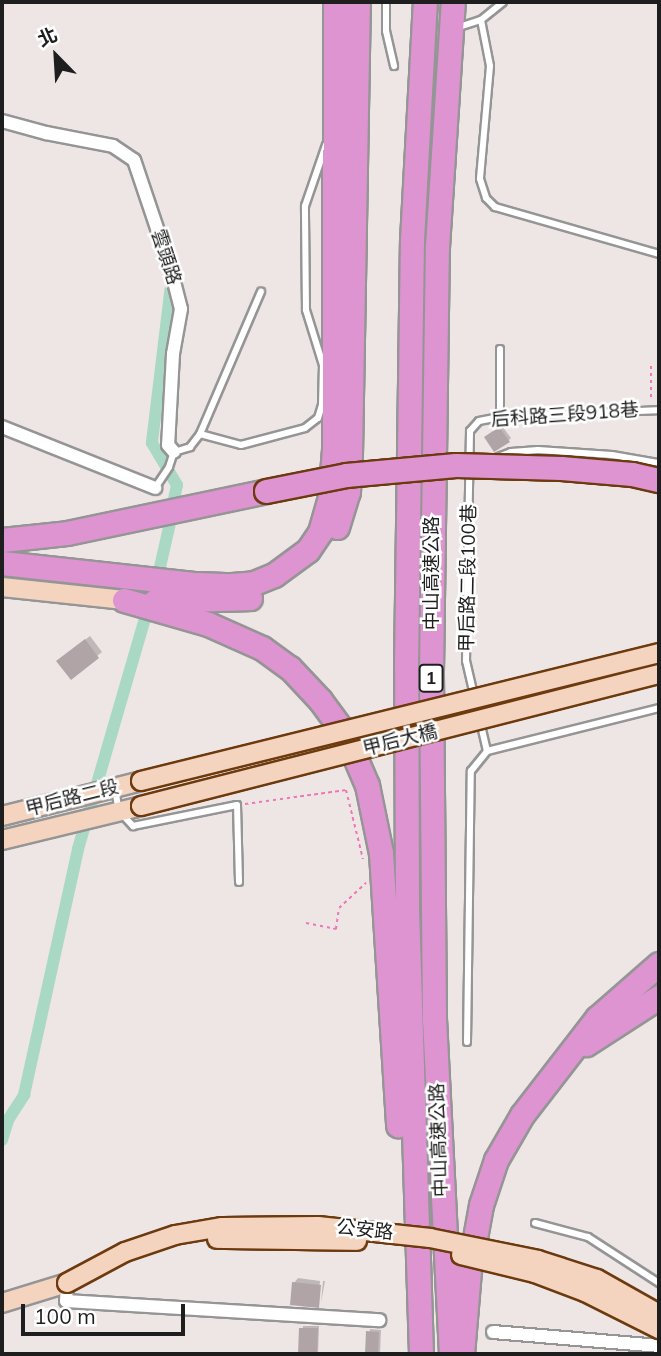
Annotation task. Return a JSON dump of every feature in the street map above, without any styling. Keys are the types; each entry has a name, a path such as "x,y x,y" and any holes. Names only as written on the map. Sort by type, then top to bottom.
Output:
{"highway":[{"path":"2,563 195,584 232,585 254,583 274,575 308,550 326,518 334,449 335,2"},
{"path":"124,600 229,601 283,588 310,568 332,541 338,526 348,492 350,454 358,2"},
{"name":"中山高速公路","path":"421,1354 416,1284 407,905 406,641 412,240 425,2"},
{"name":"中山高速公路","path":"451,1354 434,1019 431,671 437,247 453,2"},
{"path":"2,540 67,533 346,475 456,465 600,471 659,480"},
{"path":"124,600 208,624 262,648 290,668 320,700 357,758 372,806 384,873 402,1214 416,1284"},
{"path":"462,1354 469,1271 488,1183 496,1160 522,1115 597,1018 659,964"},
{"path":"564,1060 659,997"}],"main road":[{"path":"2,587 124,600"},
{"name":"甲后大橋","path":"141,781 659,653"},
{"name":"甲后大橋","path":"141,806 659,674"},
{"name":"甲后路二段","path":"2,816 141,781"},
{"name":"甲后路二段","path":"2,840 141,806"},
{"name":"公安路","path":"67,1283 125,1252 175,1235 222,1227 318,1226 430,1238 538,1260 597,1279 659,1314"},
{"name":"公安路","path":"2,1303 67,1283 92,1279 177,1246 223,1238 371,1242 482,1259 535,1273 585,1292 659,1329"}],"street":[{"name":"雲頭路","path":"2,121 113,146 134,160 181,309 173,354 168,446 174,452"},
{"path":"2,427 155,488"},
{"path":"67,1283 66,1301 379,1320"},
{"path":"493,1332 659,1346"}],"lane":[{"path":"386,2 386,32 394,66"},
{"path":"459,27 481,20 503,2"},
{"path":"481,20 490,66 480,179 486,198 495,207 659,254"},
{"path":"200,434 241,445 305,428 318,418 322,405 323,365 306,310 305,206 316,168 335,127"},
{"path":"174,452 190,447 200,434 261,292"},
{"path":"500,349 500,417"},
{"name":"后科路三段918巷","path":"470,468 470,431 479,421 500,417 655,410"},
{"path":"470,468 524,450 612,455 659,463"},
{"name":"雲頭路","path":"155,488 169,467 174,452"},
{"name":"甲后路二段100巷","path":"470,468 466,661 487,751"},
{"path":"467,1042 471,771 487,751 659,708"},
{"path":"114,788 119,811 133,826 237,806 240,882"},
{"path":"535,1223 588,1237 659,1283"}],"path":[{"path":"651,366 655,410"},
{"path":"237,806 346,790 366,868"},
{"path":"306,923 336,929 339,908 369,880"}],"building":[{"path":"499,427 510,442 494,452 484,437"},
{"path":"85,639 99,658 71,680 56,661"},
{"path":"292,1282 321,1285 319,1308 290,1305"},
{"path":"299,1328 318,1328 317,1354 298,1354"},
{"path":"366,1331 379,1332 378,1354 365,1354"}],"waterway":[{"path":"171,285 152,443 177,485 174,499"},
{"path":"160,567 170,523"},
{"path":"2,1140 8,1120 24,1095 78,849 145,619"}]}
